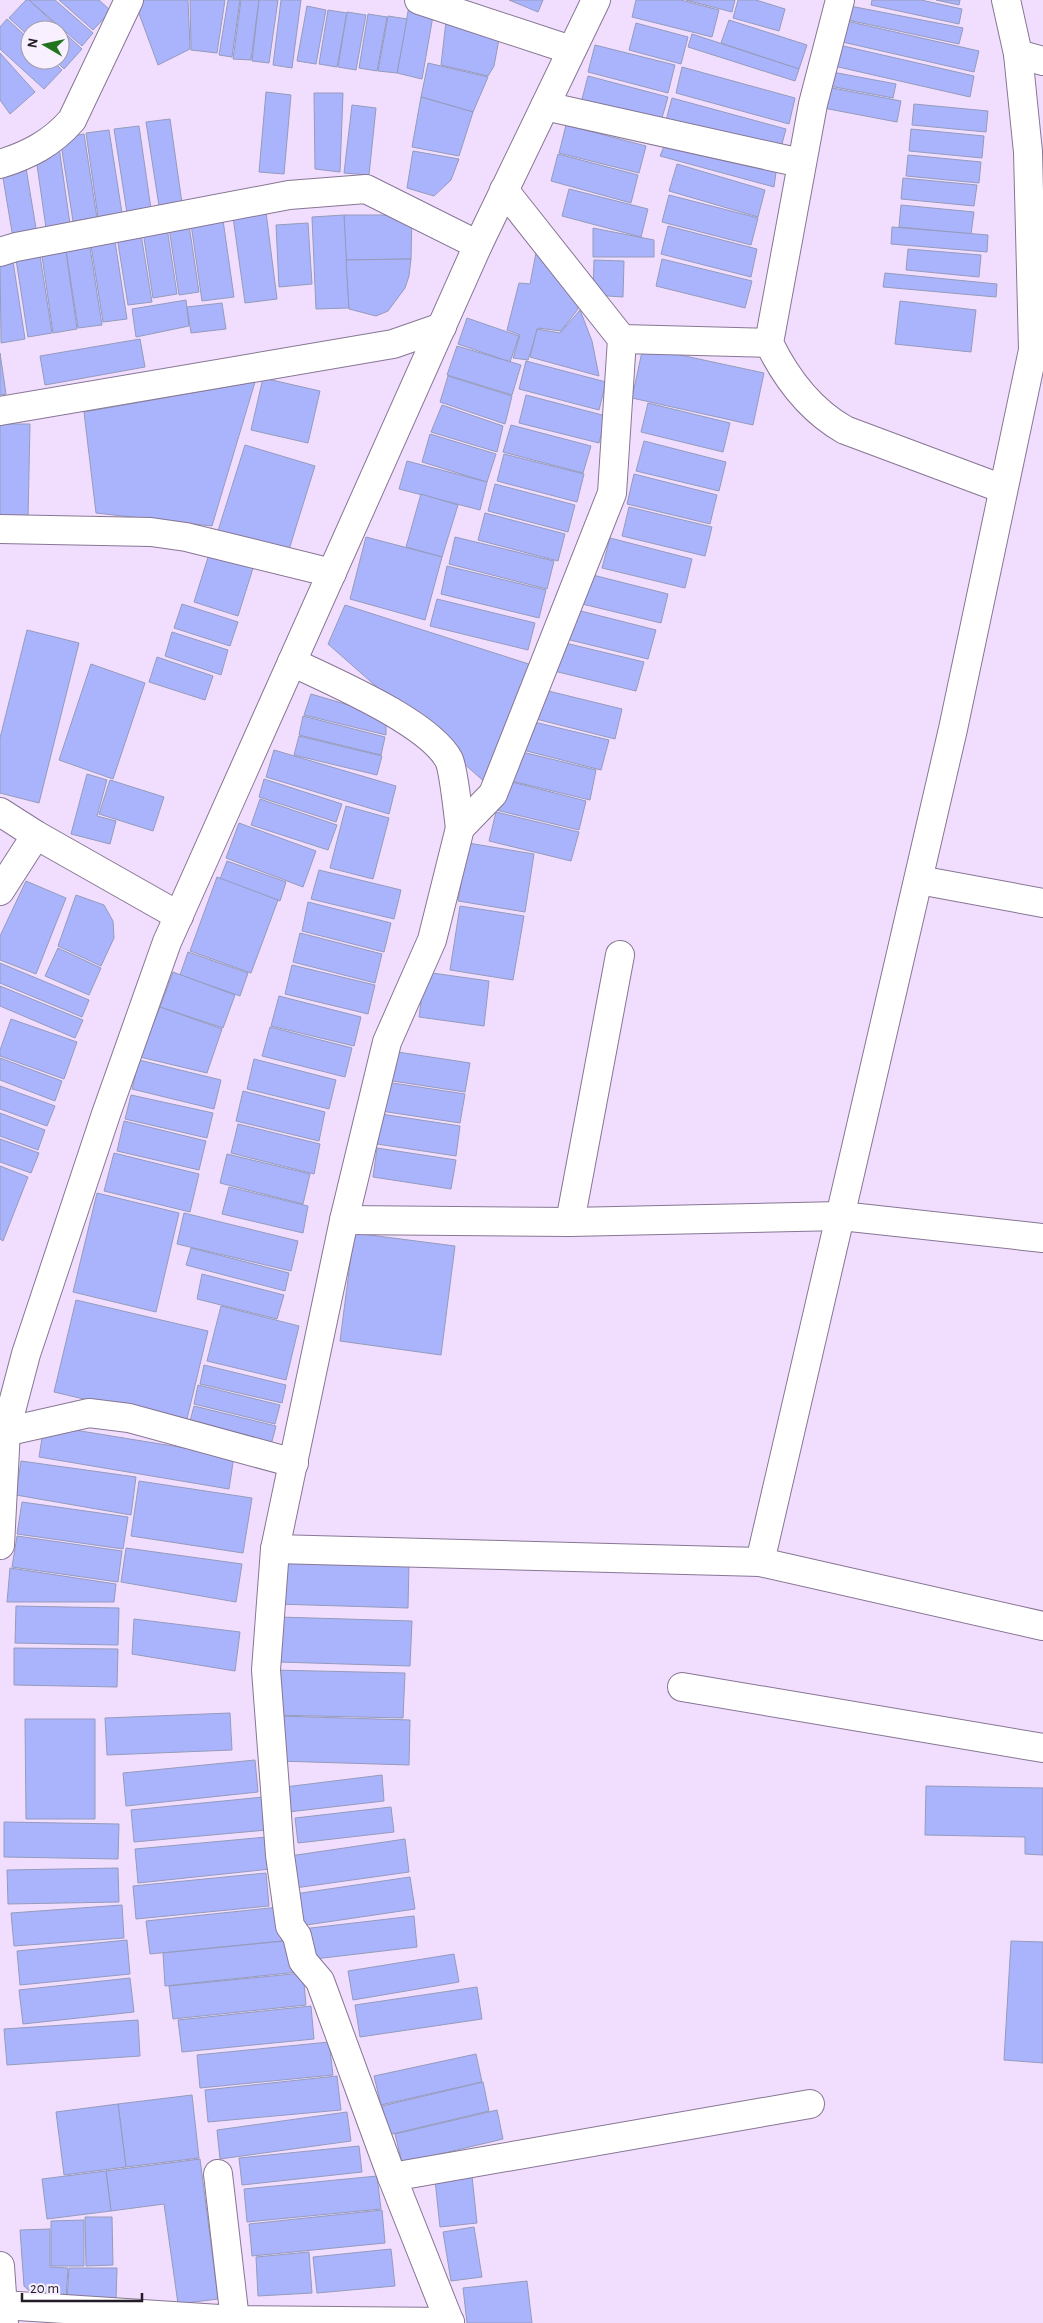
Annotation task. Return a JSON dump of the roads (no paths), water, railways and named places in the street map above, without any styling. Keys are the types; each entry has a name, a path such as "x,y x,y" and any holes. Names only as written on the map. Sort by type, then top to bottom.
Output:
{"street":[{"path":"0,164 24,156 41,147 58,136 72,120 129,0"},
{"path":"418,0 571,50"},
{"path":"0,1545 3,1431 26,1354 103,1123 167,942 478,245 596,0"},
{"path":"840,0 813,104 768,344 788,379 806,401 826,419 845,430 1003,489"},
{"path":"760,1562 919,880 953,729 1003,489 1038,352 1028,152 1031,57 1006,0"},
{"path":"545,106 801,163"},
{"path":"0,252 16,247 289,195 366,189 478,245"},
{"path":"460,828 493,794 612,493 622,339 504,190"},
{"path":"0,411 393,344 442,327"},
{"path":"622,339 768,344"},
{"path":"0,529 151,532 186,537 332,573"},
{"path":"0,2266 3,2314 450,2323 392,2177 320,1981 303,1961 297,1936 290,1926 278,1837 266,1670 275,1549 344,1220 387,1042 432,940 460,828 449,761 437,746 394,713 292,662"},
{"path":"0,812 36,835 179,916"},
{"path":"0,891 36,835"},
{"path":"919,880 1043,903"},
{"path":"570,1222 620,955"},
{"path":"344,1220 570,1222 841,1216 1043,1238"},
{"path":"3,1431 89,1413 108,1414 130,1418 294,1463"},
{"path":"275,1549 760,1562 1043,1626"},
{"path":"682,1687 1043,1748"},
{"path":"392,2177 810,2104"},
{"path":"218,2174 235,2320"}]}
